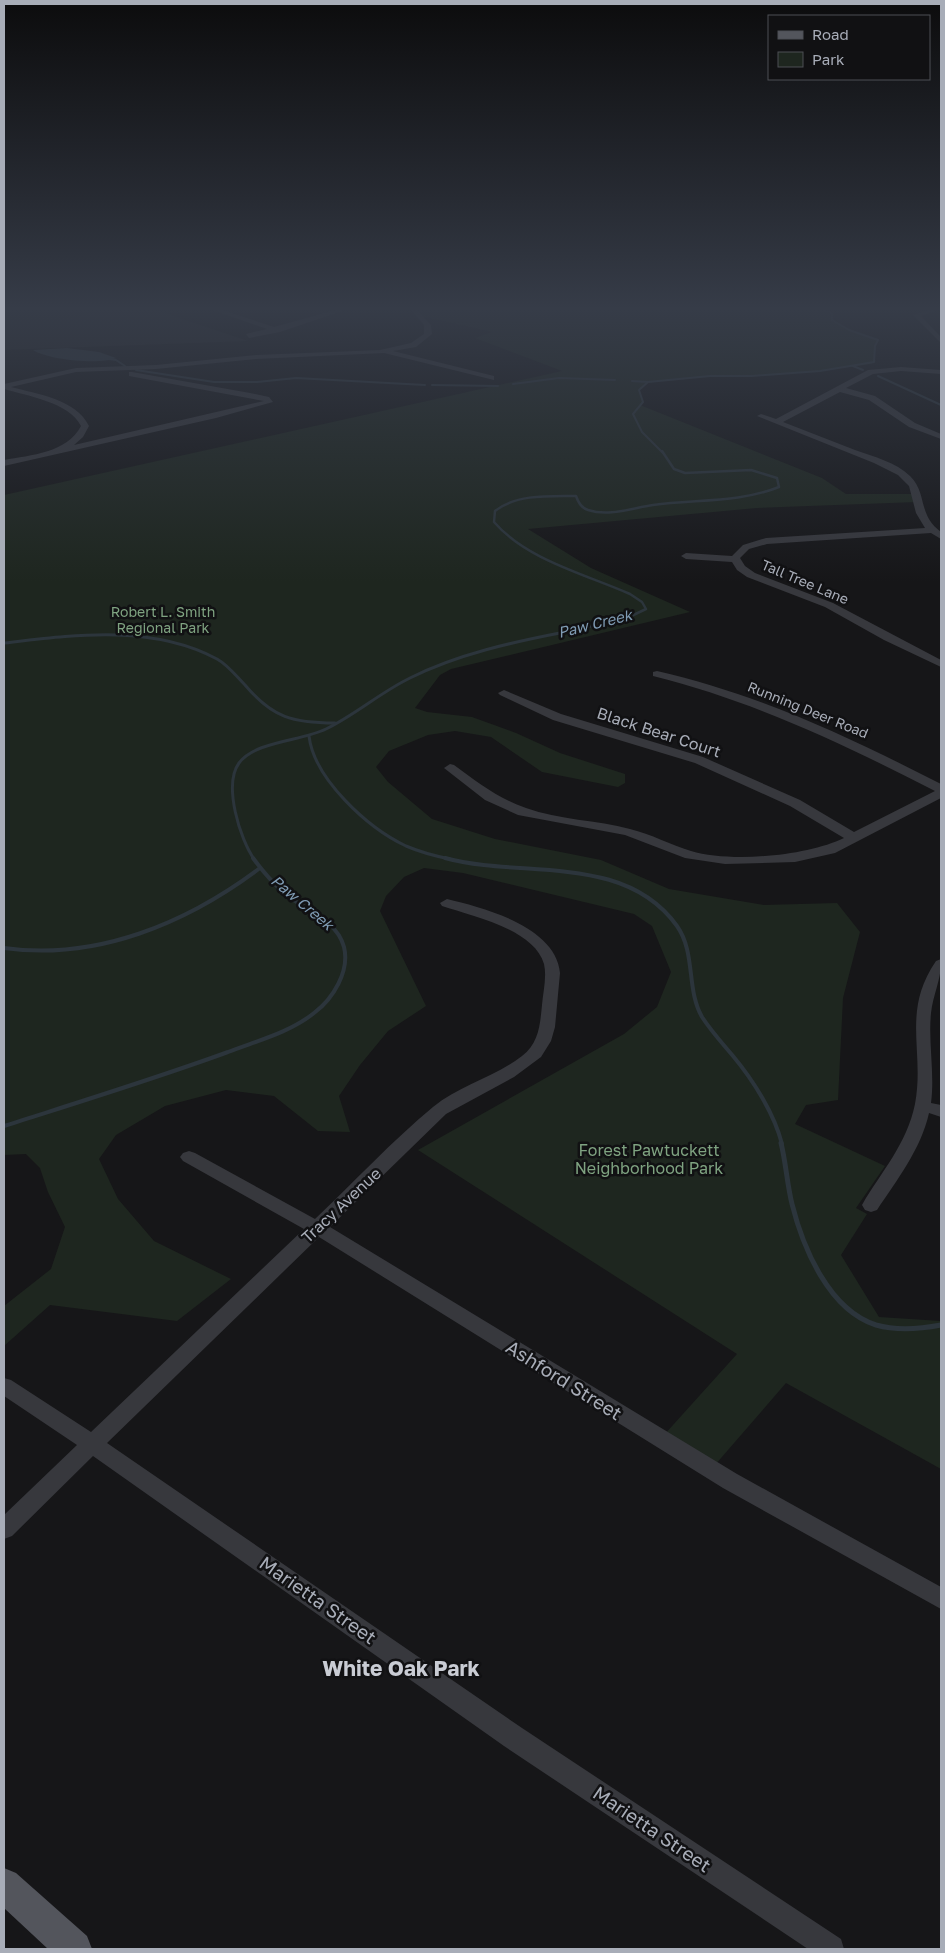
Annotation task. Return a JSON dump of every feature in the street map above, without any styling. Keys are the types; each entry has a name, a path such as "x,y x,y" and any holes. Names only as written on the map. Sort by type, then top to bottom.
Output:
{"main road":[{"path":"4,1884 74,1949"}],"street":[{"path":"43,400 67,408 82,419 85,426 78,437 49,453"},
{"path":"4,463 216,416 270,402 268,400"},
{"path":"777,422 818,400"},
{"path":"875,400 912,425 941,437"},
{"path":"761,416 878,461 902,474 914,487 918,511 931,530 941,536"},
{"name":"Tall Tree Lane","path":"931,530 766,541 746,547 738,554 736,559 741,568 751,575 829,605 896,642 941,664"},
{"path":"686,556 736,559"},
{"name":"Running Deer Road","path":"658,674 689,681 814,727 852,743 941,789"},
{"name":"Black Bear Court","path":"504,693 557,717 699,760 788,800 854,838"},
{"path":"450,768 490,797 523,812 628,832 676,850 714,860 795,858 830,850 941,793"},
{"name":"Tracy Avenue","path":"4,1529 440,1110 521,1064 546,1039 552,971 547,951 541,944 523,931 447,903"},
{"path":"871,1205 911,1142 923,1106 925,1069 923,1010 928,988 941,964"},
{"path":"923,1106 941,1111"},
{"name":"Ashford Street","path":"189,1158 317,1227 730,1481 941,1599"},
{"name":"Marietta Street","path":"4,1386 92,1443 514,1737 831,1949"}],"green space":[{"path":"431,400 642,400 640,405 822,478 846,494 916,494 917,502 757,508 528,529 591,568 690,612 451,669 440,675 415,708 427,712 472,717 516,733 560,753 625,774 625,783 618,787 542,772 491,737 455,731 428,735 389,751 376,767 388,782 432,819 495,839 601,860 669,889 764,905 837,903 860,932 843,998 838,1100 806,1105 795,1124 885,1166 856,1208 867,1214 841,1255 879,1317 941,1321 941,1469 786,1383 715,1465 664,1435 737,1354 418,1150 624,1034 657,1007 671,972 652,926 634,914 463,873 424,868 404,877 386,896 380,911 426,1006 388,1031 360,1065 339,1096 350,1132 318,1131 274,1096 226,1090 165,1106 116,1135 99,1159 118,1199 154,1241 231,1279 177,1321 50,1305 4,1346 4,1306 51,1269 65,1227 48,1192 40,1168 26,1154 4,1155 4,495"}],"waterway":[{"name":"Paw Creek","path":"642,400 643,402 633,414 642,432 663,453"},
{"path":"930,400 941,405"},
{"name":"Paw Creek","path":"559,633 623,620 646,609 642,602 630,594 558,565 507,535 494,522 495,511 503,505 534,497 576,496 583,508 604,513 669,503 748,496 779,487 777,478 751,470 685,473 674,469 662,451"},
{"name":"Paw Creek","path":"254,859 239,826 233,798 234,773 239,763 246,756 267,746 326,729 399,684 447,662 506,645 565,632"},
{"path":"4,643 85,635 139,636 166,641 192,648 221,661 255,696 275,712 295,720 335,723"},
{"path":"309,736 313,752 321,769 332,785 360,815 391,838 406,846 450,859"},
{"name":"Paw Creek","path":"4,1126 172,1072 272,1036 304,1020 328,1000 338,984 345,965 344,947 340,938 335,930 320,916 286,895 253,858"},
{"path":"445,858 450,859"},
{"path":"450,859 475,864 570,872 600,878 629,887 655,903 677,926 683,937 687,948 694,995 702,1017 741,1065 755,1086 774,1121 782,1144"},
{"path":"4,948 39,951 73,949 107,943 140,934 202,906 260,868"},
{"path":"781,1143 790,1196 803,1239 820,1275 832,1292 859,1317 876,1325 909,1329 941,1325"}],"district":[{"name":"White Oak Park","path":"401,1669"}],"park label":[{"name":"Robert L. Smith Regional Park","path":"163,620"},
{"name":"Forest Pawtuckett Neighborhood Park","path":"649,1159"}]}
